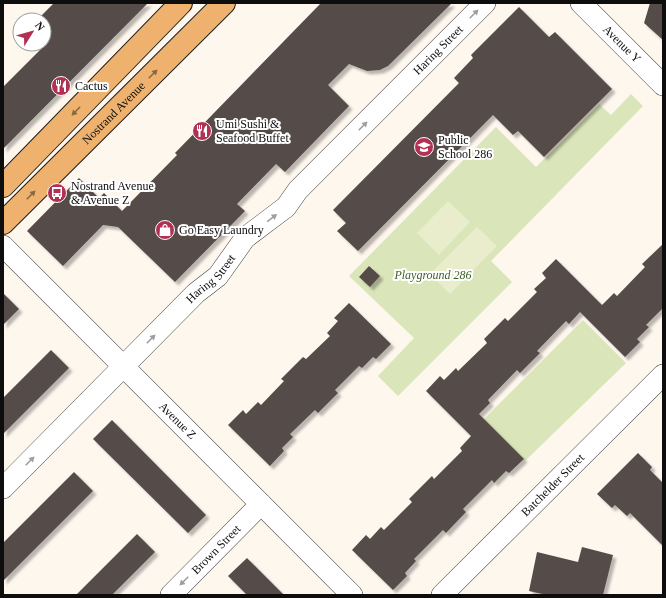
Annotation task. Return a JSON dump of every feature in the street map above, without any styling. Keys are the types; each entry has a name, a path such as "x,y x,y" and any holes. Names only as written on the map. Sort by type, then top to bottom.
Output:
{"main road":[{"path":"3,186 181,3"},
{"name":"Nostrand Avenue","path":"3,222 224,3"}],"street":[{"name":"Haring Street","path":"3,488 196,293 218,276 245,238 286,207 298,190 485,3"},
{"name":"Avenue Y","path":"581,3 663,85"},
{"name":"Avenue Z","path":"3,246 352,595"},
{"name":"Batchelder Street","path":"442,595 663,375"},
{"name":"Brown Street","path":"171,595 261,504"}],"green space":[{"name":"Playground 286","path":"631,94 643,106 491,261 512,282 398,396 378,376 414,338 349,276 496,127 536,167 599,104 611,115"},
{"path":"448,201 470,222 439,255 417,233"},
{"path":"477,227 497,246 450,294 430,274"},
{"path":"583,320 626,363 525,461 483,420"}],"building":[{"path":"54,3 148,3 3,149 3,87 38,52 52,52 52,12 45,12"},
{"path":"321,3 452,3 388,66 380,70 367,71 349,64 328,85 349,106 285,172 276,164 237,204 245,211 175,282 118,227 103,225 63,266 27,231 79,178 99,198 104,193 122,211 177,155 175,153"},
{"path":"650,3 663,3 663,40 644,23"},
{"name":"Public School 286","path":"519,7 549,37 555,32 612,89 544,157 518,131 513,135 493,115 358,251 337,231 346,223 333,210 459,83 454,78 473,58 471,55"},
{"path":"663,244 663,308 646,325 649,327 637,339 640,342 625,357 580,312 569,324 566,321 537,351 540,353 520,373 517,370 488,400 490,403 479,414 524,459 509,473 506,471 494,483 492,480 463,509 466,512 446,533 443,530 414,559 416,561 405,573 407,576 393,590 352,550 366,535 370,539 381,527 384,530 412,502 409,499 432,476 434,479 462,451 460,448 471,436 426,391 440,376 444,380 456,368 458,371 487,343 484,339 505,318 508,321 537,292 534,289 546,278 542,273 556,259 602,305 614,293 617,296 645,267 642,264"},
{"path":"369,266 380,276 370,287 359,277"},
{"path":"3,293 19,309 3,325"},
{"path":"349,303 391,344 376,359 373,357 362,368 359,366 335,390 338,393 318,413 315,410 290,434 293,437 282,448 284,451 270,466 228,425 243,410 246,414 258,402 261,405 284,381 281,379 303,357 306,359 330,336 327,333 338,321 334,318"},
{"path":"51,350 69,368 3,434 3,398"},
{"path":"112,420 206,515 188,533 93,439"},
{"path":"638,453 652,467 650,470 663,483 663,546 630,513 627,516 615,505 612,508 597,494"},
{"path":"74,472 93,491 3,581 3,543"},
{"path":"137,534 155,552 112,595 76,595"},
{"path":"582,547 613,555 603,595 547,595 529,591 537,552 578,562"},
{"path":"247,558 284,595 247,595 228,576"}],"place":[{"name":"Cactus","path":"61,86"},
{"name":"Umi Sushi & Seafood Buffet","path":"202,131"},
{"name":"Public School 286","path":"424,147"},
{"name":"Nostrand Avenue & Avenue Z","path":"57,193"},
{"name":"Go Easy Laundry","path":"165,230"}]}
